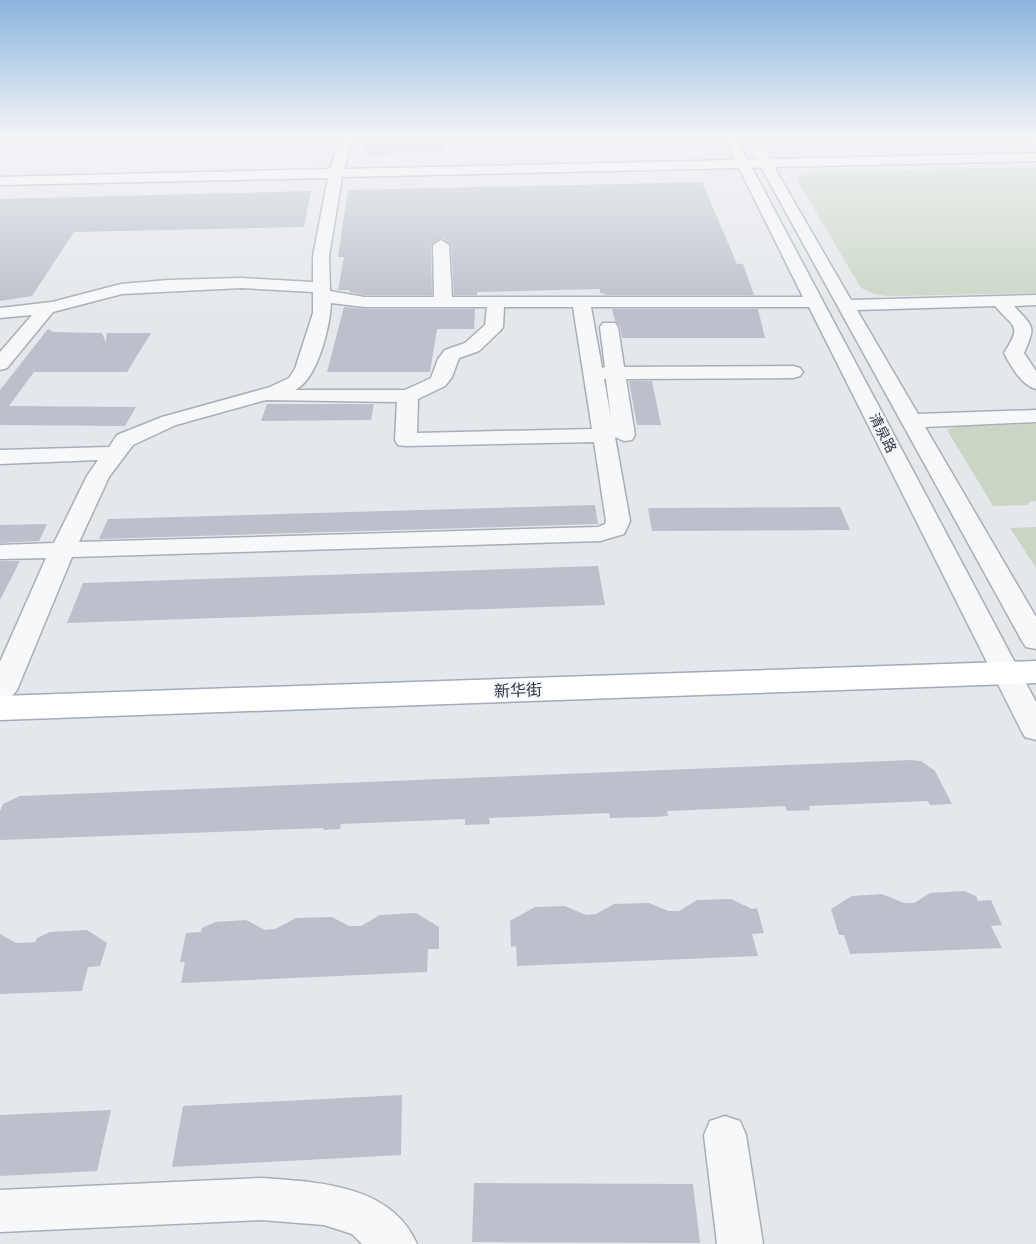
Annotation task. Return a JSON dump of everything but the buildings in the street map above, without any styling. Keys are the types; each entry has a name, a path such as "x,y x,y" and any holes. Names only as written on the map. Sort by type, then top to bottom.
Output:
{"main road":[{"name":"新华街","path":"1,696 1013,667 1036,654"}],"street":[{"path":"1,696 63,550 98,476 125,440 144,430 260,396 296,382 305,369 322,313 321,256 332,194"},
{"name":"清泉路","path":"759,194 815,303 1013,667 1036,730"},
{"name":"清泉路","path":"783,194 1036,641"},
{"path":"441,245 442,303"},
{"path":"0,313 46,308 121,289 241,283 320,290 331,298 349,301 815,303"},
{"path":"846,305 1036,300"},
{"path":"1000,301 1024,328 1025,335 1014,353 1021,366 1036,383"},
{"path":"260,396 408,396 438,382 448,359 453,354 472,347 494,327 496,303"},
{"path":"581,303 614,435"},
{"path":"0,364 46,308"},
{"path":"0,552 600,534 615,529 618,521 609,327"},
{"path":"610,373 793,372"},
{"path":"408,396 406,440 614,435"},
{"path":"911,421 1036,416"},
{"path":"0,457 115,453"},
{"path":"725,1136 740,1244"},
{"path":"0,1211 261,1199 324,1204 366,1217 394,1244"}],"green space":[{"path":"805,194 1036,194 1036,293 884,296 861,288"},
{"path":"1036,424 1036,501 1027,505 993,506 947,430 956,426"},
{"path":"1036,527 1036,568 1010,528"}]}
